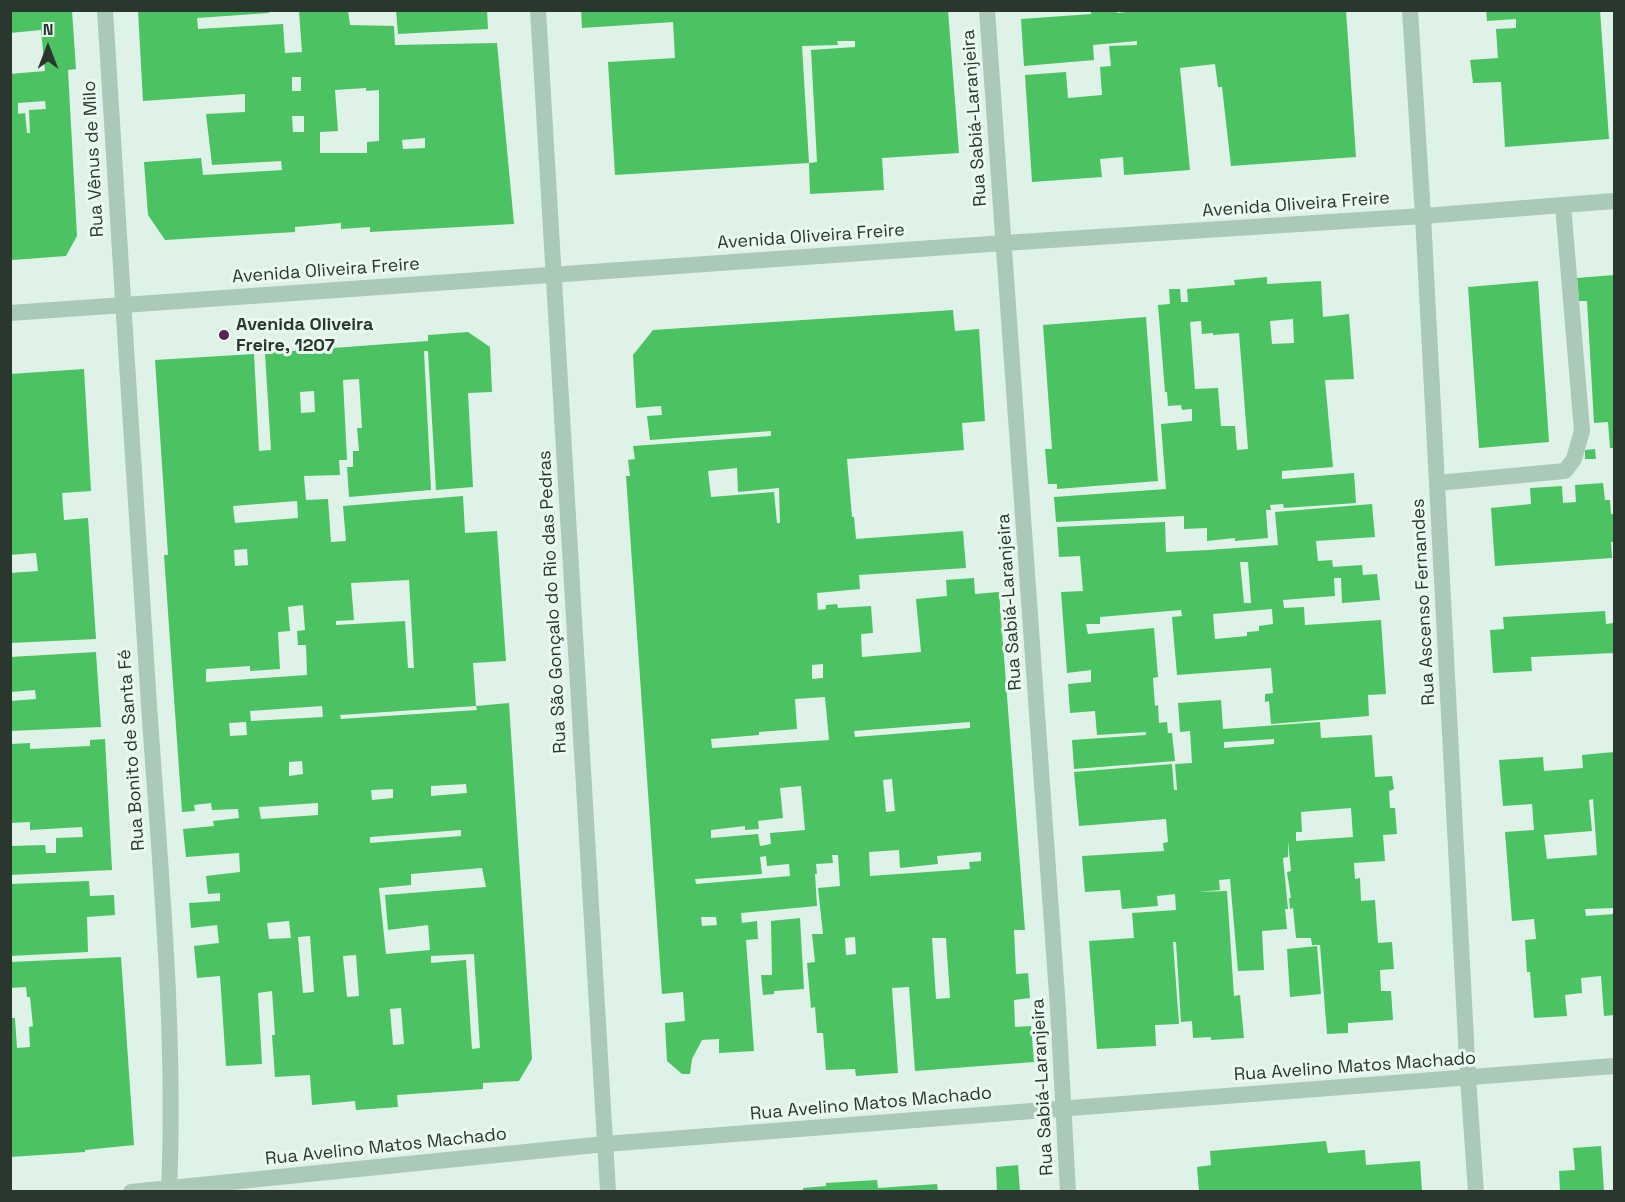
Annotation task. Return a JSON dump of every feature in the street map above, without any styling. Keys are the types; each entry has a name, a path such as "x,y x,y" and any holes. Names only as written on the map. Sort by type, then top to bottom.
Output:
{"street":[{"name":"Rua Vênus de Milo","path":"105,10 122,306"},
{"name":"Rua São Gonçalo do Rio das Pedras","path":"538,10 608,1191"},
{"name":"Rua Sabiá-Laranjeira","path":"987,10 1065,1108 1068,1191"},
{"name":"Rua Ascenso Fernandes","path":"1410,10 1476,1191"},
{"name":"Avenida Oliveira Freire","path":"10,313 1614,201"},
{"path":"1437,483 1564,471 1574,459 1582,431 1563,205"},
{"name":"Rua Bonito de Santa Fé","path":"122,306 168,999 171,1141 169,1190"},
{"name":"Rua Avelino Matos Machado","path":"131,1191 169,1190 605,1144 1614,1066"}],"building":[{"path":"10,10 72,10 76,69 68,70 77,236 66,256 13,260 10,257 10,74 45,71 41,30 10,33","holes":["45,101 46,109 29,110 30,133 27,133 25,113 18,114 18,103"]},
{"path":"138,10 269,10 269,13 197,18 198,29 283,24 285,53 302,52 299,11 305,10 348,10 350,25 394,26 395,45 497,43 514,224 370,232 370,227 341,229 341,223 295,227 295,232 165,240 148,215 144,162 201,158 203,175 282,170 281,161 212,165 206,114 245,112 245,94 143,101","holes":["292,77 301,77 301,91 292,91","366,88 366,91 379,90 379,141 367,142 367,153 320,153 320,132 338,131 335,90","292,116 304,116 304,132 293,132","425,138 425,148 403,149 402,140"]},
{"path":"396,10 487,10 488,29 398,34"},
{"path":"581,10 948,10 959,153 882,158 884,190 810,194 809,163 615,175 608,62 675,58 673,22 582,28","holes":["837,41 855,41 855,47 811,50 817,162 809,163 802,46 838,45"]},
{"path":"1091,10 1117,10 1117,13 1144,10 1346,10 1356,157 1231,166 1222,87 1218,87 1215,64 1180,68 1190,170 1124,175 1123,157 1100,159 1102,177 1032,182 1025,75 1066,72 1068,98 1102,95 1100,67 1111,66 1109,46 1137,45 1137,41 1093,45 1094,60 1024,66 1021,19 1091,14"},
{"path":"1486,10 1600,10 1609,139 1505,147 1501,82 1473,83 1470,60 1498,58 1496,29 1516,28 1516,19 1487,21"},
{"path":"1614,275 1614,448 1610,448 1608,422 1594,423 1587,301 1579,301 1577,278"},
{"path":"1267,277 1267,284 1321,281 1323,317 1349,314 1354,379 1325,380 1333,467 1282,471 1282,479 1354,473 1356,503 1284,508 1283,504 1270,505 1271,510 1266,510 1268,538 1235,541 1235,538 1207,541 1207,528 1184,529 1184,516 1056,522 1054,497 1166,489 1161,424 1192,421 1192,409 1182,410 1181,405 1168,406 1158,305 1170,304 1169,289 1180,289 1181,302 1188,302 1187,289 1235,285 1234,280","holes":["1293,319 1294,343 1272,344 1270,321","1201,321 1202,334 1239,333 1248,449 1237,450 1235,426 1221,426 1218,388 1195,389 1190,322"]},
{"path":"1538,281 1549,442 1479,448 1468,287"},
{"path":"953,310 955,331 979,329 985,421 962,423 964,450 847,459 856,539 963,531 966,568 859,575 860,589 817,593 818,610 826,609 826,605 837,604 838,608 871,606 873,633 861,634 862,657 921,652 916,599 947,596 946,580 974,578 975,594 999,592 1025,930 1014,930 1016,974 1028,973 1030,998 1014,1000 1015,1027 1031,1026 1034,1062 915,1071 909,987 892,988 898,1073 856,1076 855,1069 826,1070 823,1033 817,1033 815,1007 811,1008 807,963 815,962 812,934 823,934 818,888 840,886 838,855 832,855 833,863 816,864 817,906 741,913 742,923 757,921 758,939 746,940 754,1051 719,1053 719,1039 702,1040 692,1059 690,1074 682,1074 667,1061 665,1023 685,1021 683,992 662,994 626,476 630,476 628,460 635,459 633,446 771,436 771,431 650,440 647,416 662,415 661,406 636,408 633,355 653,330","holes":["737,468 738,492 779,488 780,523 777,523 774,492 711,497 708,471","823,664 823,678 812,679 812,665","825,697 829,740 712,748 711,739 797,729 795,699","970,722 970,728 855,737 854,731","892,779 895,811 886,812 883,780","801,786 805,830 770,833 771,844 760,846 758,834 711,838 711,830 745,826 745,830 759,829 758,821 783,818 780,788","899,850 900,868 938,864 937,856 981,852 981,861 969,862 970,869 870,876 869,852","766,856 767,866 789,864 790,876 696,884 695,879 762,874 760,857","701,917 716,917 717,925 702,926","855,937 856,954 846,955 845,938","932,938 946,938 950,998 936,999"]},
{"path":"1146,317 1158,481 1057,489 1057,484 1048,484 1045,449 1052,449 1043,325"},
{"path":"468,332 490,347 492,392 468,393 473,487 436,490 428,351 424,351 431,490 349,497 347,467 353,467 353,451 359,451 357,428 362,428 359,379 343,380 347,460 339,460 340,475 304,476 306,500 328,499 331,542 346,541 343,506 463,496 465,533 497,531 506,661 473,663 476,706 509,703 532,1059 519,1081 483,1083 483,1089 397,1095 398,1107 356,1110 355,1101 312,1105 310,1075 275,1077 272,991 258,993 262,1064 226,1066 220,976 197,978 194,946 219,943 217,925 191,928 189,903 220,901 220,893 208,894 206,876 240,872 239,853 186,857 183,829 214,826 213,821 239,818 238,809 212,810 211,803 194,805 195,811 182,812 164,555 168,555 155,360 254,354 259,451 271,450 265,353 428,341 428,335","holes":["314,391 315,412 301,413 300,392","297,501 298,518 235,523 233,506","247,549 248,565 235,566 234,550","409,580 414,668 408,668 405,621 336,625 336,621 354,620 351,583","303,605 305,630 297,631 298,645 306,645 307,675 206,682 206,669 250,666 250,671 280,669 278,632 290,631 288,607","322,706 323,717 251,721 250,711","476,706 477,710 341,719 340,715","246,722 247,735 230,736 229,723","302,761 303,774 289,776 289,762","466,784 467,793 431,796 431,786","393,789 393,798 372,800 371,790","318,803 318,815 261,819 259,807","461,830 461,836 370,843 370,837","482,868 486,887 385,895 388,930 428,925 430,950 386,954 379,888 411,885 411,874","289,921 291,938 269,939 267,923","310,936 314,992 303,993 298,937","474,954 480,1048 472,1049 466,960 431,963 431,956","356,955 359,996 347,997 343,956","401,1008 404,1044 393,1045 390,1009"]},
{"path":"84,369 91,491 62,493 64,520 88,518 96,639 10,643 10,573 38,571 36,553 10,555 10,374"},
{"path":"1595,449 1596,459 1585,459 1585,450"},
{"path":"1603,483 1605,500 1610,500 1611,514 1614,514 1612,558 1495,566 1491,508 1531,504 1530,488 1562,486 1563,503 1576,502 1575,485"},
{"path":"1372,504 1375,537 1316,541 1318,561 1332,560 1333,567 1362,565 1363,575 1377,574 1380,600 1342,603 1341,578 1334,578 1335,596 1283,600 1284,608 1304,607 1305,625 1381,620 1386,694 1368,695 1369,716 1271,724 1269,701 1265,702 1265,694 1273,693 1271,668 1177,675 1172,617 1182,616 1181,610 1100,617 1100,624 1086,624 1088,634 1154,628 1158,677 1153,678 1155,706 1158,705 1159,723 1167,722 1168,733 1172,733 1175,761 1074,769 1072,740 1146,735 1146,732 1097,735 1095,711 1070,713 1068,684 1091,682 1091,670 1067,673 1061,592 1083,591 1080,556 1059,557 1057,527 1165,522 1166,552 1208,550 1278,545 1275,512","holes":["1240,562 1248,562 1251,603 1244,603","1272,609 1273,624 1259,626 1259,631 1247,632 1247,636 1215,639 1213,614"]},
{"path":"1605,611 1606,624 1614,623 1614,653 1531,657 1532,671 1493,673 1490,630 1504,629 1503,617"},
{"path":"96,652 101,727 10,731 10,701 36,699 35,690 10,692 10,657"},
{"path":"1221,700 1223,729 1320,722 1321,738 1372,735 1375,777 1392,776 1394,789 1389,791 1390,808 1395,808 1397,834 1383,835 1385,861 1354,863 1355,879 1360,878 1361,901 1375,900 1378,943 1392,942 1394,969 1380,970 1381,991 1391,991 1393,1020 1348,1023 1348,1033 1327,1034 1320,945 1312,945 1311,938 1296,938 1293,908 1290,909 1289,898 1291,898 1287,872 1291,871 1288,841 1288,857 1283,858 1288,909 1285,909 1287,929 1262,931 1264,970 1238,971 1230,879 1219,880 1220,890 1198,892 1227,891 1234,996 1240,995 1244,1038 1211,1040 1211,1037 1193,1038 1192,1021 1181,1022 1176,942 1173,942 1179,1024 1155,1025 1156,1046 1097,1049 1089,941 1134,938 1132,913 1176,910 1175,894 1157,896 1158,906 1122,909 1120,890 1085,892 1082,856 1164,851 1163,843 1168,842 1166,819 1079,826 1074,772 1172,764 1174,790 1177,790 1175,764 1192,763 1190,731 1180,732 1178,703","holes":["1274,739 1274,744 1224,748 1224,742","1351,808 1353,837 1296,841 1296,832 1302,832 1301,812"]},
{"path":"105,739 112,870 10,875 10,846 45,845 46,853 56,853 56,838 83,837 82,827 30,830 30,822 10,823 10,744 30,743 30,749 90,746 90,740"},
{"path":"1614,752 1614,908 1585,909 1586,916 1614,914 1614,1015 1604,1016 1601,976 1581,978 1582,993 1565,995 1567,1016 1534,1018 1525,940 1536,939 1534,919 1512,921 1505,832 1534,830 1532,804 1503,806 1499,760 1543,757 1544,771 1583,768 1582,755","holes":["1593,799 1597,855 1547,859 1544,835 1592,831 1589,800"]},
{"path":"89,881 90,896 114,895 115,915 87,917 88,952 10,956 10,884"},
{"path":"800,918 804,989 774,991 774,994 763,995 761,975 772,975 771,921"},
{"path":"1317,946 1321,994 1290,997 1287,949"},
{"path":"121,957 134,1145 85,1150 85,1152 10,1157 10,1018 15,1018 17,1048 30,1047 29,1027 33,1026 30,997 27,997 26,987 10,988 10,962"},
{"path":"1326,1141 1328,1153 1365,1150 1366,1165 1420,1161 1422,1191 1199,1191 1197,1167 1211,1165 1210,1151"},
{"path":"1601,1146 1604,1191 1560,1191 1559,1171 1575,1170 1573,1148"},
{"path":"1018,1165 1020,1191 997,1191 996,1167"},
{"path":"877,1180 878,1188 937,1184 938,1191 803,1191 803,1188 826,1186 826,1183"}],"place":[{"name":"Avenida Oliveira Freire, 1207","path":"224,335"}]}
